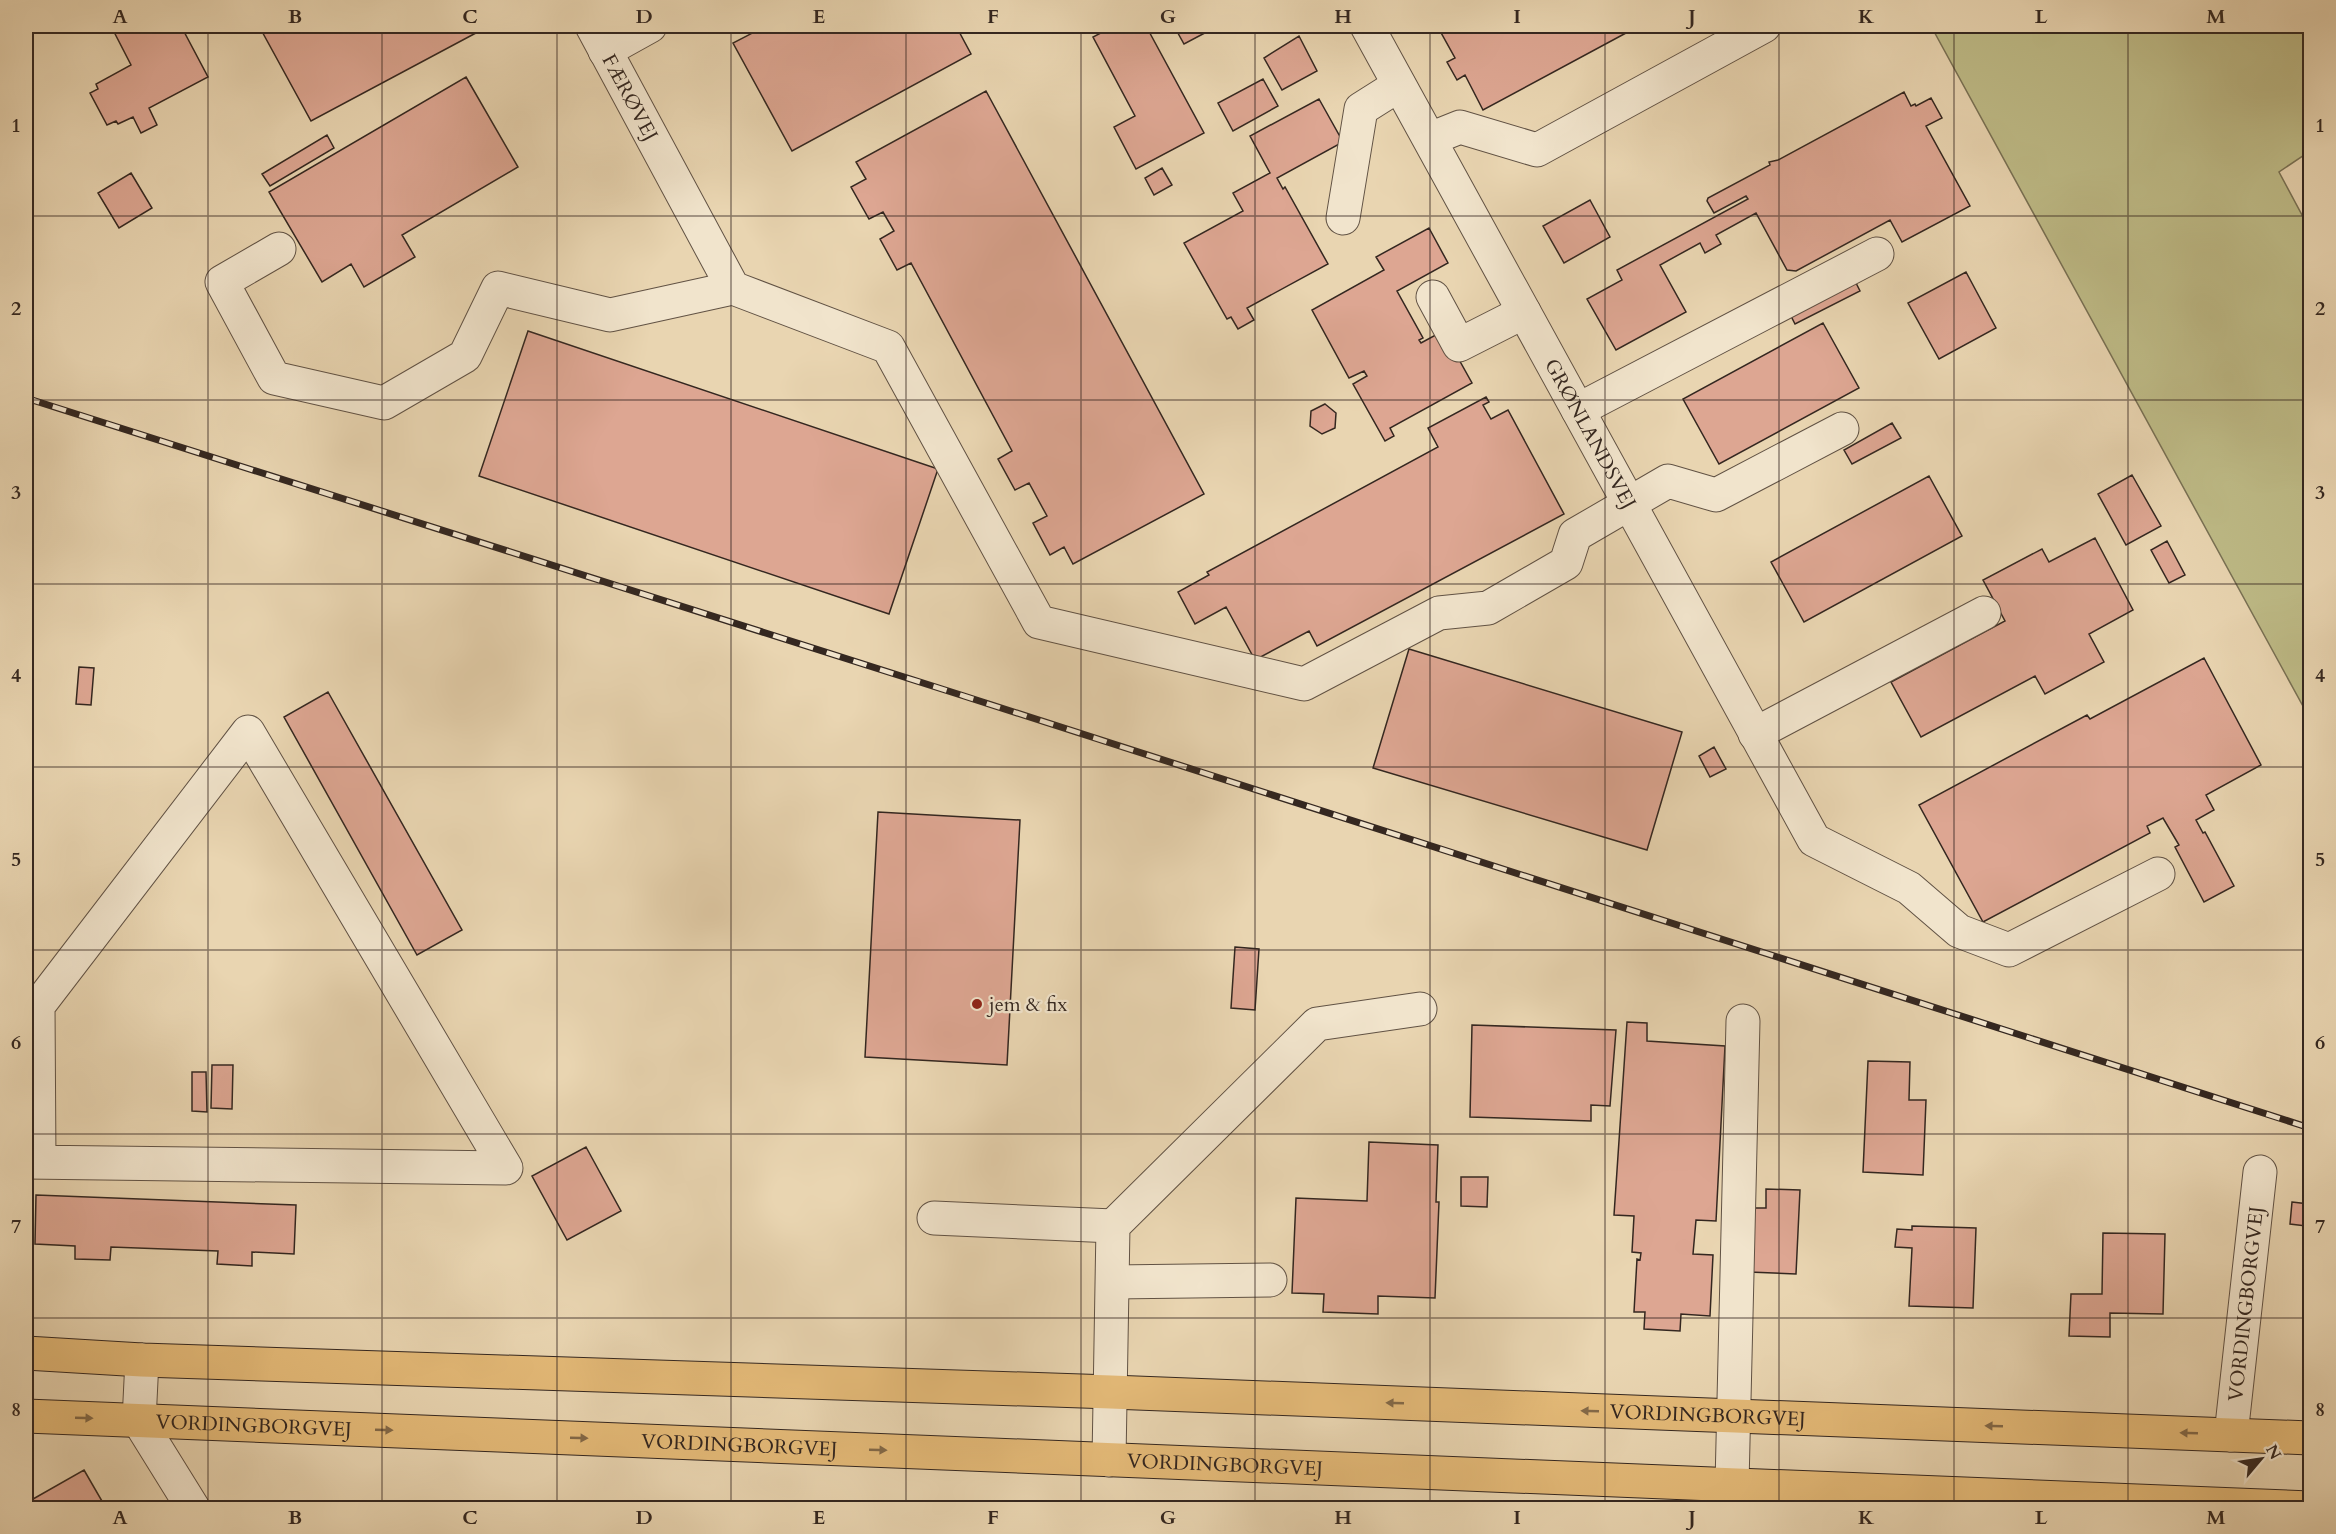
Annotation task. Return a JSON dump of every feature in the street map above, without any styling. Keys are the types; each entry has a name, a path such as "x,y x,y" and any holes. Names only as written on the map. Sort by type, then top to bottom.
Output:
{"main road":[{"name":"VORDINGBORGVEJ","path":"26,1353 142,1360 1111,1392 2310,1438"},
{"name":"VORDINGBORGVEJ","path":"26,1416 2310,1508"}],"street":[{"path":"598,38 650,26"},
{"name":"GRØNLANDSVEJ","path":"1367,26 1814,840 1909,888 1959,931 2009,950 2158,874"},
{"path":"1430,140 1460,127 1537,150 1764,26"},
{"name":"FÆRØVEJ","path":"598,38 733,288"},
{"path":"1343,218 1361,109 1399,85"},
{"path":"279,249 222,282 274,378 384,403 465,356 498,288 610,315 733,288 888,347 1039,622 1304,684 1439,613 1488,608 1566,563 1575,535 1668,481 1716,495 1842,429"},
{"path":"1578,410 1877,254"},
{"path":"1433,297 1458,345 1524,312"},
{"path":"1755,734 1984,614"},
{"path":"248,732 506,1168 32,1162 38,1006 248,732"},
{"path":"1109,1460 1113,1226 1317,1024 1420,1009"},
{"path":"1732,1484 1743,1021"},
{"name":"VORDINGBORGVEJ","path":"2231,1435 2260,1172"},
{"path":"934,1218 1113,1226"},
{"path":"1113,1282 1270,1280"},
{"name":"VORDINGBORGVEJ","path":"142,1360 139,1420 193,1509"}],"shaded area":[{"path":"1931,26 2310,26 2310,151 2279,172 2310,230 2310,719"}],"building":[{"path":"111,26 181,26 208,77 149,108 157,125 141,133 133,117 118,124 116,121 107,125 90,93 98,89 96,84 131,65"},
{"path":"259,26 489,26 311,121"},
{"path":"766,26 956,26 971,54 792,151 733,43"},
{"path":"1114,26 1146,26 1204,133 1136,169 1114,127 1135,116 1093,37"},
{"path":"1174,26 1218,26 1184,44"},
{"path":"1446,26 1639,26 1483,110 1465,75 1457,80 1447,62 1455,58 1439,29"},
{"path":"1299,36 1317,71 1282,90 1264,58"},
{"path":"466,77 518,167 402,235 415,257 364,287 351,264 322,282 269,192"},
{"path":"1263,79 1278,106 1233,131 1218,103"},
{"path":"986,91 1204,494 1073,564 1064,547 1050,555 1033,523 1047,516 1029,483 1015,490 998,459 1012,451 911,263 897,270 880,239 894,231 883,212 869,219 851,187 866,179 856,162"},
{"path":"1904,92 1911,106 1915,104 1916,106 1931,98 1942,118 1926,126 1970,206 1902,242 1890,220 1796,271 1787,270 1756,213 1716,235 1721,244 1705,253 1700,243 1660,265 1686,312 1616,350 1587,299 1622,280 1617,270 1748,199 1746,196 1714,213 1707,201 1708,198 1770,165 1769,162 1778,160"},
{"path":"1319,99 1343,142 1277,178 1283,189 1285,187 1328,264 1247,308 1254,320 1238,329 1231,317 1227,319 1184,243 1243,211 1233,193 1270,173 1250,136"},
{"path":"327,135 334,148 270,186 262,174"},
{"path":"1162,168 1172,185 1154,195 1145,178"},
{"path":"131,173 152,208 119,228 98,193"},
{"path":"1590,200 1610,237 1564,263 1543,226"},
{"path":"1429,228 1448,263 1397,291 1423,338 1419,340 1421,343 1443,331 1472,383 1390,428 1394,436 1385,441 1353,384 1367,376 1364,371 1349,378 1312,310 1384,270 1376,257"},
{"path":"1966,272 1996,328 1939,359 1908,303"},
{"path":"1853,277 1860,291 1795,324 1788,310"},
{"path":"1823,323 1859,388 1719,464 1683,399"},
{"path":"528,331 938,469 889,614 479,476"},
{"path":"1486,397 1489,402 1483,405 1491,419 1508,410 1564,514 1317,646 1309,631 1255,660 1226,607 1195,624 1178,592 1209,575 1207,572 1438,447 1428,428"},
{"path":"1325,404 1336,413 1335,428 1322,434 1310,426 1311,411"},
{"path":"1892,423 1901,438 1852,464 1844,450"},
{"path":"2132,475 2161,526 2126,545 2098,494"},
{"path":"1929,476 1962,536 1804,622 1771,562"},
{"path":"2095,538 2133,610 2089,634 2104,662 2045,694 2035,676 1921,737 1891,682 2005,621 1983,580 2042,549 2049,562"},
{"path":"2167,541 2185,575 2169,583 2151,550"},
{"path":"1409,649 1682,732 1647,850 1373,768"},
{"path":"2204,658 2261,765 2206,795 2214,810 2196,820 2203,833 2205,832 2234,886 2204,902 2175,847 2179,845 2163,818 2147,826 2150,833 1983,922 1919,805 2087,715 2090,719"},
{"path":"79,667 94,668 91,705 76,704"},
{"path":"328,692 462,930 417,955 284,717"},
{"path":"1714,747 1726,769 1710,777 1699,756"},
{"path":"878,812 1020,820 1007,1065 865,1057"},
{"path":"1235,947 1259,949 1255,1010 1231,1008"},
{"path":"1627,1022 1647,1023 1647,1041 1725,1046 1716,1221 1696,1220 1693,1254 1713,1255 1710,1316 1681,1314 1680,1331 1644,1329 1645,1312 1634,1312 1637,1259 1640,1260 1641,1253 1632,1252 1634,1216 1614,1215"},
{"path":"1472,1025 1616,1030 1610,1106 1591,1105 1591,1121 1470,1117"},
{"path":"1868,1061 1910,1062 1909,1100 1926,1100 1923,1175 1863,1172"},
{"path":"212,1065 233,1065 232,1109 211,1108"},
{"path":"192,1072 206,1072 207,1112 192,1111"},
{"path":"1369,1142 1438,1145 1436,1202 1439,1202 1435,1298 1378,1296 1378,1314 1323,1312 1324,1294 1292,1293 1296,1198 1367,1201"},
{"path":"586,1147 621,1211 567,1240 532,1176"},
{"path":"1461,1177 1488,1177 1487,1207 1461,1206"},
{"path":"1766,1189 1800,1190 1796,1274 1749,1272 1751,1208 1766,1208"},
{"path":"36,1195 296,1205 294,1254 252,1252 252,1266 217,1264 218,1251 111,1247 110,1260 75,1259 75,1246 35,1244"},
{"path":"2292,1202 2309,1204 2306,1226 2290,1224"},
{"path":"1912,1226 1976,1228 1973,1308 1909,1306 1912,1248 1895,1247 1897,1229 1912,1230"},
{"path":"2103,1233 2165,1234 2163,1314 2110,1313 2110,1337 2069,1336 2071,1294 2102,1294"},
{"path":"2310,1332 2310,1377 2308,1376"},
{"path":"84,1470 106,1508 26,1508 26,1503"}],"railway":[{"path":"26,398 2310,1128"}],"place":[{"name":"jem & fix","path":"977,1004"}]}
